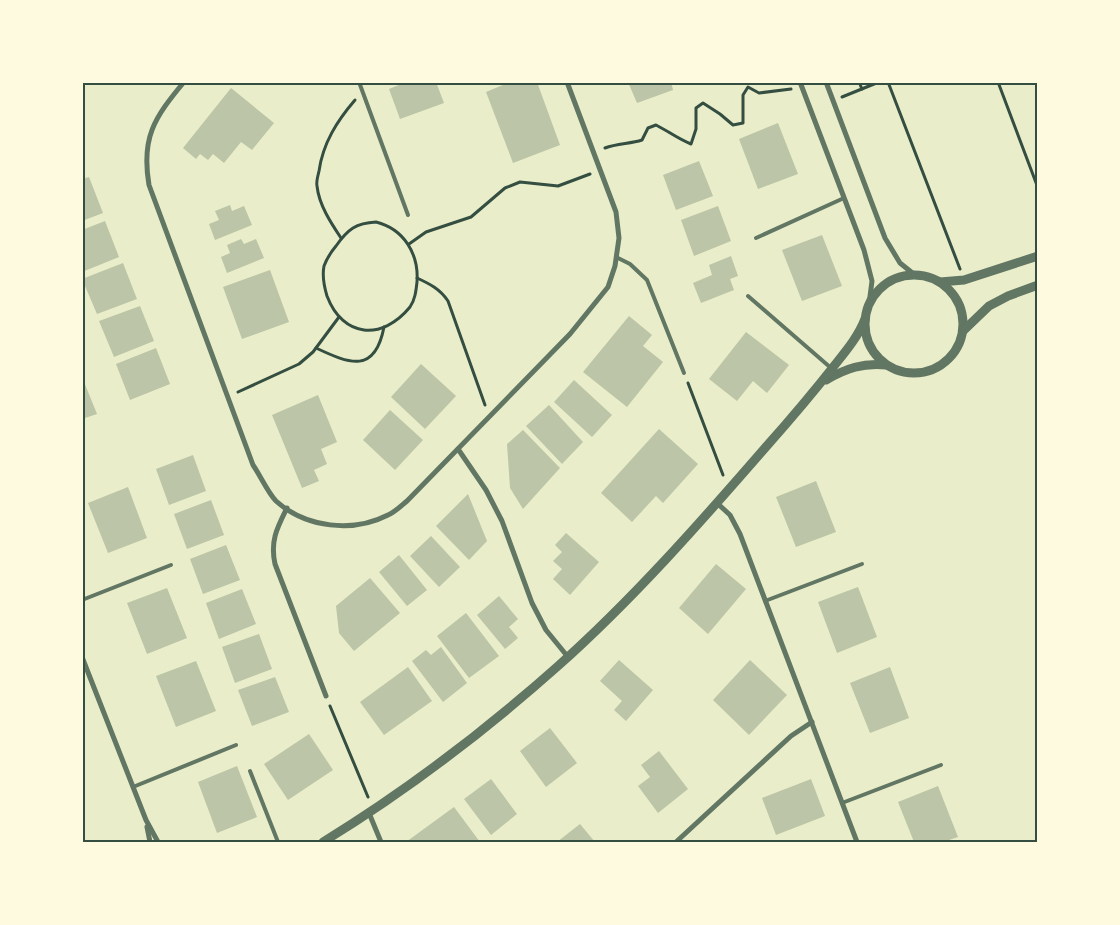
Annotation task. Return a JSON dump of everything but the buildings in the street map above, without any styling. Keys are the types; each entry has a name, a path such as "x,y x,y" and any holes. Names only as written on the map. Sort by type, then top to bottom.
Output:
{"street":[{"path":"184,82 167,102 151,128 145,164 148,185 253,465 275,500 302,518 334,526 362,526 390,515 407,501 570,334 608,287 615,266 619,238 616,212 568,82"},
{"path":"826,82 886,238 900,263 915,275"},
{"path":"323,842 372,811 473,737 568,657 691,533 821,383 859,333 869,304 872,281 868,264 801,84"},
{"path":"940,282 964,280 1038,256"},
{"path":"865,319 866,333 874,354 886,365 902,372 918,374 934,370 948,360 958,347 963,332 963,315 958,302 940,282 928,277 915,275 893,280 875,294 869,304"},
{"path":"963,332 988,306 1038,284"},
{"path":"821,383 849,369 865,364 886,365"},
{"path":"458,449 486,490 502,521 532,603 546,630 568,657"},
{"path":"717,503 730,515 740,534 857,842"},
{"path":"287,508 278,527 272,551 275,564 326,696"},
{"path":"82,657 146,820 158,842"},
{"path":"676,842 791,736 812,722"},
{"path":"372,811 381,842"},
{"path":"146,820 150,842"}],"lane":[{"path":"359,82 408,215"},
{"path":"756,238 844,198"},
{"path":"616,257 630,264 647,280 684,373"},
{"path":"748,296 832,369"},
{"path":"766,601 862,564"},
{"path":"82,600 171,565"},
{"path":"133,787 236,745"},
{"path":"842,803 941,765"},
{"path":"250,771 278,842"}],"path":[{"path":"859,82 862,89"},
{"path":"833,101 879,82"},
{"path":"888,82 964,280"},
{"path":"998,82 1038,188"},
{"path":"612,145 642,140 648,128 656,125 678,139 691,144 696,129 696,108 704,103 733,125 743,123 743,94 748,87 760,93 794,89 801,84"},
{"path":"341,238 330,221 316,186 320,159 330,134 342,114 362,92"},
{"path":"409,244 426,232 471,217 505,188 520,182 558,186 600,170"},
{"path":"376,222 386,224 409,244 415,256 418,271 413,303 403,316 392,324 378,330 362,331 348,326 339,318 330,304 323,279 327,260 341,238 352,228 362,223 376,222"},
{"path":"417,278 437,288 448,301 489,417"},
{"path":"228,397 299,364 316,348 339,318"},
{"path":"316,348 351,362 362,360 372,356 379,348 384,327"},
{"path":"684,373 729,490"},
{"path":"326,696 372,811"}]}
